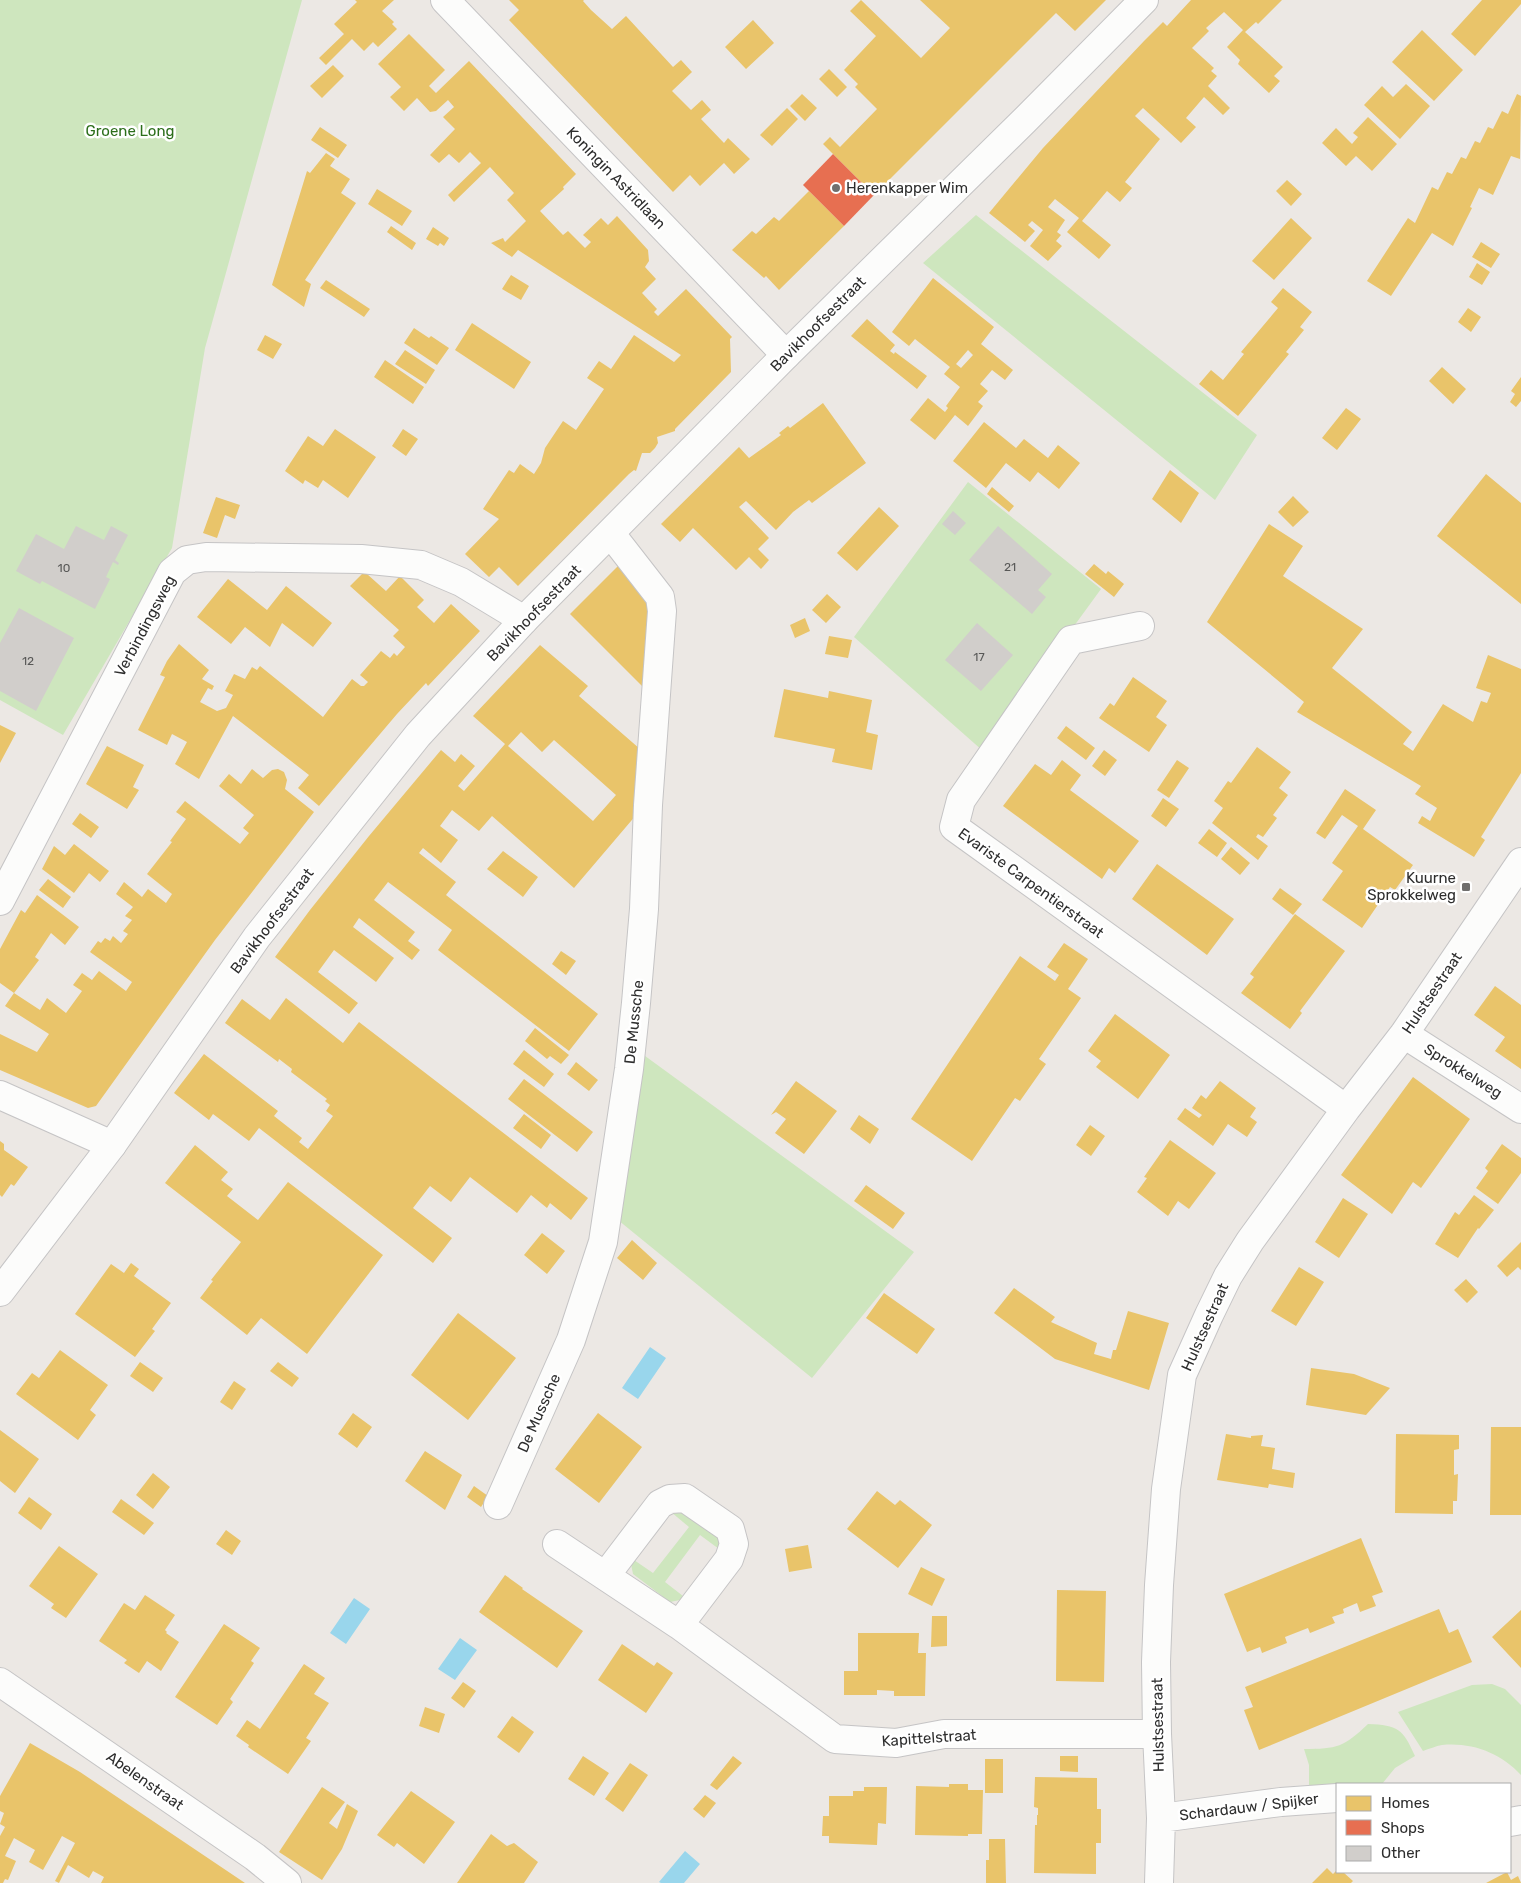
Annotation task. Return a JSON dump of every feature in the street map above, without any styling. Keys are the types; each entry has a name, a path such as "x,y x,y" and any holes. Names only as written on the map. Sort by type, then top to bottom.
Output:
{"street":[{"name":"Koningin Astridlaan","path":"445,0 786,355"},
{"name":"Bavikhoofsestraat","path":"0,1292 112,1144 257,937 418,735 524,620 786,355 1144,0"},
{"name":"De Mussche","path":"498,1506 571,1340 603,1242 629,1069 644,909 648,805 662,611 660,597 611,534"},
{"name":"Verbindingsweg","path":"0,901 172,572 187,560 206,557 361,559 420,565 461,582 524,620"},
{"name":"Evariste Carpentierstraat","path":"1140,626 1071,640 960,800 954,827 1346,1110"},
{"name":"Hulstsestraat","path":"1160,1883 1161,1818 1156,1662 1166,1489 1182,1375 1206,1319 1228,1276 1250,1241 1404,1034 1521,862"},
{"name":"Sprokkelweg","path":"1404,1034 1521,1109"},
{"path":"0,1095 112,1144"},
{"path":"606,1575 660,1504 670,1499 686,1498 730,1530 734,1544 729,1559 679,1625"},
{"name":"Kapittelstraat","path":"557,1544 679,1625 835,1739 896,1743 944,1734 1157,1734"},
{"name":"Abelenstraat","path":"0,1682 238,1846 287,1883"},
{"name":"Schardauw / Spijker","path":"1161,1818 1281,1802 1336,1798"}],"green space":[{"name":"Groene Long","path":"0,0 302,0 205,348 172,548 63,735 0,700"},
{"path":"976,215 1257,435 1215,500 923,263"},
{"path":"968,482 1101,589 983,751 854,637"},
{"path":"641,1053 914,1252 812,1378 618,1220"},
{"path":"684,1507 721,1535 722,1545 719,1549 700,1535 665,1582 683,1596 680,1600 670,1602 633,1574 631,1564 634,1560 653,1573 689,1527 671,1512"},
{"path":"1492,1684 1505,1689 1521,1705 1521,1775 1495,1755 1475,1747 1442,1745 1423,1751 1398,1712 1472,1685"},
{"path":"1368,1724 1393,1727 1403,1734 1415,1756 1395,1768 1383,1783 1336,1783 1336,1788 1309,1786 1309,1765 1304,1749 1332,1747 1353,1738"}],"water":[{"path":"650,1347 666,1358 638,1399 622,1388"},
{"path":"354,1598 370,1609 346,1644 330,1633"},
{"path":"460,1638 477,1650 455,1680 438,1669"},
{"path":"685,1851 700,1864 684,1883 659,1882"}],"building: Homes":[{"path":"355,0 394,0 382,11 394,22 392,24 397,29 378,47 373,42 364,51 352,39 326,65 319,58 344,34 334,24 357,2"},
{"path":"509,0 584,0 591,10 612,29 626,16 673,67 681,60 692,72 672,91 691,110 702,100 711,110 701,119 724,143 728,138 750,159 734,174 724,163 700,186 690,175 673,192 509,20 519,10"},
{"path":"861,0 921,58 950,28 920,0 1106,0 1075,31 1056,13 874,195 823,144 830,137 840,147 877,109 855,87 858,84 844,70 876,36 850,11"},
{"path":"1191,0 1282,0 1258,24 1256,22 1245,32 1283,67 1274,76 1280,81 1269,93 1238,64 1240,60 1227,47 1243,30 1224,12 1206,28 1209,31 1192,48 1214,68 1211,71 1217,76 1208,86 1230,108 1223,115 1204,97 1186,118 1196,127 1181,143 1143,108 1135,116 1160,139 1125,182 1132,188 1120,202 1107,191 1082,221 1111,245 1099,259 1067,232 1079,218 1055,199 1048,207 1065,220 1057,232 1061,235 1056,241 1062,246 1048,261 1030,246 1043,230 1032,221 1028,225 1035,231 1025,242 989,213 1043,148 1144,41 1163,22 1167,26"},
{"path":"1482,0 1521,0 1521,4 1475,56 1451,34"},
{"path":"753,20 774,43 746,69 725,47"},
{"path":"1422,30 1463,70 1434,101 1392,62"},
{"path":"409,34 445,70 429,86 436,93 469,61 576,174 563,187 564,189 540,211 563,235 568,231 585,248 591,242 583,235 601,218 608,225 617,216 648,250 649,261 645,267 656,279 642,293 657,309 654,312 658,316 686,289 732,337 730,339 731,372 675,431 657,437 658,443 655,448 650,453 642,453 636,471 634,470 629,474 518,586 499,567 489,577 465,554 499,519 483,509 509,470 514,473 520,464 534,474 541,463 545,448 563,421 576,430 604,389 587,378 599,361 611,369 634,335 674,362 681,355 518,250 512,257 491,243 503,238 505,242 526,221 507,200 514,193 490,167 454,202 448,195 481,163 470,152 459,163 449,154 439,163 430,155 455,129 443,117 454,107 448,100 436,111 430,112 417,98 404,111 390,97 401,87 378,64"},
{"path":"333,65 344,76 322,98 310,86"},
{"path":"829,69 847,87 837,97 819,79"},
{"path":"1406,84 1430,106 1400,139 1364,105 1382,86 1393,97"},
{"path":"802,94 817,108 805,121 790,106"},
{"path":"1517,94 1521,96 1520,159 1511,156 1493,195 1479,188 1470,207 1472,208 1453,246 1432,233 1391,296 1367,281 1408,218 1415,223 1432,187 1438,190 1447,172 1452,174 1461,157 1466,159 1475,141 1480,143 1488,127 1493,129 1502,111 1508,114"},
{"path":"787,108 798,119 772,146 760,135"},
{"path":"1368,117 1397,144 1372,171 1356,156 1346,166 1322,143 1336,128 1352,144 1358,137 1353,133"},
{"path":"320,127 347,145 338,158 311,140"},
{"path":"326,153 335,159 330,166 350,179 341,193 356,203 305,280 311,284 304,307 272,285 307,171 310,173"},
{"path":"1287,180 1302,194 1291,206 1276,191"},
{"path":"377,189 412,211 402,226 368,204"},
{"path":"809,191 844,226 779,290 766,276 764,278 732,250 752,231 756,234 774,217 779,221"},
{"path":"1291,218 1312,238 1274,280 1252,261"},
{"path":"391,226 416,243 412,250 387,232"},
{"path":"433,227 449,238 444,246 440,243 438,246 426,239"},
{"path":"1481,242 1500,254 1491,268 1472,257"},
{"path":"1477,263 1490,272 1482,285 1469,277"},
{"path":"511,275 529,286 521,300 502,289"},
{"path":"933,278 994,327 981,344 1013,370 1005,380 992,370 980,384 988,391 978,402 983,406 968,426 955,415 935,440 910,420 928,398 945,412 948,408 946,406 960,387 944,374 950,367 915,339 909,346 892,332","holes":["968,350 973,355 961,368 956,364"]},
{"path":"326,280 370,309 364,317 320,288"},
{"path":"1283,288 1312,312 1300,327 1304,330 1286,352 1289,354 1238,416 1199,384 1211,370 1223,380 1244,354 1241,352 1278,308 1271,302"},
{"path":"1468,308 1481,317 1471,332 1458,322"},
{"path":"867,319 895,345 890,351 894,354 895,352 927,376 917,389 851,336"},
{"path":"472,323 531,362 514,389 455,350"},
{"path":"414,328 449,348 437,365 404,343"},
{"path":"265,335 282,344 273,359 257,350"},
{"path":"405,350 435,370 426,384 395,364"},
{"path":"385,360 424,387 413,404 374,377"},
{"path":"1442,367 1466,389 1453,404 1429,381"},
{"path":"1521,377 1521,401 1516,407 1510,402 1515,394 1511,391"},
{"path":"823,403 866,463 812,503 809,500 793,512 776,530 746,501 739,507 769,538 758,549 769,560 761,569 749,557 736,570 693,528 680,542 661,524 739,447 749,458 781,435 779,433 788,426 790,428"},
{"path":"1346,408 1361,419 1337,450 1322,438"},
{"path":"984,422 1016,448 1024,439 1048,458 1058,445 1080,463 1059,489 1038,472 1030,482 1006,463 986,488 953,461"},
{"path":"335,429 376,457 348,498 323,480 318,488 305,480 303,484 285,471 308,436 323,446"},
{"path":"403,429 418,439 406,456 392,446"},
{"path":"1170,470 1199,493 1181,523 1152,499"},
{"path":"1486,474 1521,503 1521,604 1437,536"},
{"path":"992,487 1014,506 1009,512 987,494"},
{"path":"1293,496 1309,512 1293,527 1278,512"},
{"path":"216,497 240,505 235,519 225,515 217,538 203,533"},
{"path":"879,507 899,526 857,571 837,553"},
{"path":"1269,524 1303,546 1283,576 1363,629 1332,668 1412,732 1403,744 1413,751 1443,704 1473,722 1481,701 1487,703 1491,693 1476,688 1488,655 1521,669 1521,773 1481,837 1485,840 1474,857 1418,823 1422,816 1430,821 1437,808 1415,794 1421,786 1297,712 1304,702 1207,622"},
{"path":"1094,564 1106,574 1108,571 1124,584 1114,597 1085,574"},
{"path":"618,566 648,597 652,607 644,688 570,614"},
{"path":"362,574 367,574 386,591 400,576 424,600 417,607 434,623 451,604 480,631 428,686 426,683 397,714 319,806 298,788 309,775 233,716 199,779 175,764 187,742 172,734 167,745 138,730 165,677 160,675 179,644 209,670 202,679 214,686 212,690 208,688 200,702 217,711 226,708 233,695 225,691 234,674 245,679 252,667 257,670 260,666 323,717 352,679 361,686 368,682 360,675 381,651 390,658 394,653 397,656 405,647 393,636 399,630 350,586"},
{"path":"228,579 267,610 286,586 332,623 313,647 282,623 270,647 245,627 231,644 197,617"},
{"path":"827,594 841,607 826,623 812,610"},
{"path":"805,618 810,631 795,638 790,625"},
{"path":"829,636 852,640 848,658 825,654"},
{"path":"540,645 588,686 579,696 640,749 637,814 574,888 492,816 479,831 452,810 440,826 458,840 441,863 423,848 419,853 456,882 446,895 598,1014 569,1051 438,950 452,930 388,882 374,900 415,932 408,941 420,950 412,960 359,918 353,927 394,958 376,982 334,950 318,972 358,1003 349,1014 275,957 369,836 441,750 455,762 461,754 475,766 458,786 464,791 505,744 473,716","holes":["521,732 542,752 554,740 616,795 593,821 508,746"]},
{"path":"1133,677 1167,701 1156,717 1167,725 1149,752 1099,718 1110,703 1114,706"},
{"path":"784,689 828,698 829,691 872,700 866,732 878,735 872,770 832,762 835,749 774,737"},
{"path":"0,725 16,733 0,763"},
{"path":"1066,726 1095,748 1086,760 1057,738"},
{"path":"107,746 144,765 133,787 139,790 127,809 86,784"},
{"path":"1257,747 1291,772 1279,788 1288,795 1273,815 1277,818 1263,837 1258,834 1256,837 1268,846 1258,860 1212,823 1223,808 1214,801 1228,781 1231,783"},
{"path":"1104,750 1117,760 1105,776 1092,766"},
{"path":"1062,760 1081,775 1070,790 1139,841 1115,873 1109,868 1102,879 1003,806 1035,764 1051,775"},
{"path":"1177,760 1189,768 1169,798 1157,790"},
{"path":"252,769 263,778 272,770 278,769 284,772 287,780 285,789 314,812 215,940 96,1106 88,1108 0,1070 0,1034 37,1052 49,1034 5,1006 14,993 40,1010 47,998 66,1013 82,991 73,985 82,973 92,980 99,971 126,991 132,982 90,952 98,941 101,943 105,938 110,941 113,936 121,943 128,934 123,931 132,920 125,916 133,907 116,894 124,882 142,897 148,889 166,903 172,894 147,874 172,842 170,841 186,819 176,812 185,801 240,844 249,833 243,828 254,815 219,786 229,774 241,784"},
{"path":"1345,789 1376,810 1363,829 1413,865 1395,890 1390,887 1362,928 1322,900 1343,871 1332,863 1358,826 1342,815 1325,839 1316,833"},
{"path":"1163,798 1179,809 1166,827 1151,816"},
{"path":"80,813 99,827 91,838 72,824"},
{"path":"1209,829 1227,843 1217,857 1198,843"},
{"path":"74,844 109,871 100,882 89,873 74,893 42,869 54,846 65,855"},
{"path":"1231,847 1250,863 1240,875 1221,859"},
{"path":"503,851 538,877 523,897 487,869"},
{"path":"1157,864 1234,919 1207,955 1132,899"},
{"path":"48,879 71,897 63,908 39,890"},
{"path":"1280,888 1302,904 1293,915 1272,899"},
{"path":"37,895 79,927 65,945 51,933 35,957 39,960 14,993 0,983 0,949 21,910 25,913"},
{"path":"1295,914 1345,951 1300,1011 1302,1013 1290,1029 1241,993 1254,977 1250,974"},
{"path":"1064,943 1088,959 1068,989 1081,998 1039,1059 1046,1064 1020,1101 1015,1098 972,1161 911,1119 1020,956 1055,981 1059,975 1047,967"},
{"path":"561,951 576,961 566,975 552,964"},
{"path":"1495,986 1521,1005 1521,1069 1495,1051 1505,1037 1474,1015"},
{"path":"286,998 343,1043 359,1022 588,1198 571,1220 550,1203 547,1208 531,1195 517,1213 470,1177 451,1202 430,1186 413,1208 452,1238 433,1263 259,1128 249,1141 213,1114 209,1120 174,1093 204,1054 278,1111 274,1116 302,1138 299,1142 308,1149 333,1116 326,1111 330,1105 325,1101 327,1099 291,1072 292,1069 279,1059 278,1062 225,1023 242,999 270,1020"},
{"path":"1115,1014 1170,1055 1138,1099 1096,1067 1101,1061 1088,1051"},
{"path":"535,1028 569,1055 561,1064 550,1056 547,1059 525,1041"},
{"path":"524,1050 554,1074 544,1087 513,1064"},
{"path":"576,1062 598,1080 589,1091 567,1074"},
{"path":"1413,1077 1470,1119 1421,1188 1413,1182 1392,1214 1341,1175"},
{"path":"524,1079 593,1132 577,1152 508,1099"},
{"path":"796,1081 837,1111 804,1154 775,1133 786,1119 776,1112 771,1115"},
{"path":"1220,1081 1256,1108 1250,1117 1257,1122 1247,1137 1228,1124 1213,1146 1177,1119 1185,1108 1199,1118 1202,1115 1192,1108 1201,1095 1206,1099"},
{"path":"524,1114 551,1135 541,1149 513,1128"},
{"path":"859,1115 879,1129 870,1144 850,1129"},
{"path":"1090,1125 1105,1136 1091,1156 1076,1145"},
{"path":"1170,1140 1216,1173 1189,1209 1178,1201 1168,1216 1137,1192 1147,1178 1144,1177"},
{"path":"0,1141 4,1144 4,1150 28,1167 14,1186 11,1184 2,1197 0,1195"},
{"path":"1502,1144 1521,1158 1521,1173 1498,1204 1476,1188 1488,1171 1485,1168"},
{"path":"195,1145 228,1172 221,1180 233,1189 227,1196 258,1220 288,1182 383,1255 307,1354 261,1318 247,1335 200,1298 213,1281 211,1280 241,1242 165,1183"},
{"path":"866,1185 905,1213 893,1229 854,1201"},
{"path":"1474,1195 1494,1210 1478,1228 1458,1258 1435,1244 1455,1212 1459,1215"},
{"path":"1343,1198 1368,1214 1339,1258 1315,1242"},
{"path":"542,1233 565,1251 547,1274 524,1255"},
{"path":"632,1240 657,1263 643,1280 617,1258"},
{"path":"1521,1242 1521,1270 1518,1267 1507,1277 1497,1266"},
{"path":"131,1263 139,1269 134,1276 171,1303 152,1329 155,1331 135,1357 75,1314 111,1264 124,1273"},
{"path":"1299,1267 1324,1282 1296,1326 1271,1311"},
{"path":"1466,1279 1478,1292 1467,1303 1454,1290"},
{"path":"1014,1288 1055,1317 1051,1322 1097,1343 1094,1354 1111,1359 1113,1350 1116,1350 1128,1311 1169,1323 1149,1390 1055,1359 994,1313"},
{"path":"884,1293 935,1329 917,1354 866,1318"},
{"path":"458,1313 516,1358 468,1420 411,1375"},
{"path":"60,1350 108,1385 90,1410 96,1415 78,1440 16,1394 32,1373 39,1378"},
{"path":"140,1362 163,1378 153,1392 130,1376"},
{"path":"278,1362 299,1378 292,1387 270,1371"},
{"path":"1311,1368 1354,1374 1390,1388 1366,1415 1306,1405"},
{"path":"234,1381 246,1389 232,1410 220,1402"},
{"path":"353,1413 372,1427 357,1448 338,1434"},
{"path":"598,1413 642,1447 599,1503 555,1469"},
{"path":"1491,1427 1521,1427 1521,1515 1490,1515"},
{"path":"0,1430 39,1459 15,1493 0,1481"},
{"path":"1226,1434 1251,1438 1251,1436 1263,1435 1261,1446 1275,1448 1272,1469 1295,1473 1293,1488 1269,1484 1268,1488 1217,1480"},
{"path":"1396,1434 1459,1435 1459,1449 1454,1450 1454,1475 1458,1474 1457,1501 1453,1501 1453,1514 1395,1513"},
{"path":"425,1451 462,1475 445,1510 405,1481"},
{"path":"153,1473 170,1487 153,1509 136,1495"},
{"path":"474,1486 488,1496 481,1507 467,1497"},
{"path":"877,1491 895,1505 900,1500 932,1525 898,1568 847,1529"},
{"path":"29,1497 52,1514 41,1530 18,1513"},
{"path":"121,1499 154,1523 144,1535 112,1512"},
{"path":"226,1530 241,1541 232,1555 216,1544"},
{"path":"1361,1538 1383,1592 1372,1596 1376,1606 1360,1612 1357,1603 1343,1609 1344,1613 1332,1617 1335,1623 1310,1633 1308,1628 1285,1637 1287,1643 1262,1653 1260,1647 1247,1652 1224,1594"},
{"path":"808,1545 812,1568 789,1572 785,1549"},
{"path":"59,1546 98,1574 66,1618 51,1608 54,1604 29,1586"},
{"path":"921,1567 945,1579 932,1606 908,1594"},
{"path":"505,1575 583,1631 557,1668 479,1612"},
{"path":"1057,1590 1106,1591 1104,1682 1056,1681"},
{"path":"145,1595 175,1615 165,1630 166,1633 179,1642 161,1671 147,1661 139,1673 124,1663 127,1660 99,1641 124,1603 135,1610"},
{"path":"1439,1609 1449,1633 1458,1629 1472,1662 1259,1750 1244,1710 1253,1707 1245,1687"},
{"path":"1521,1610 1521,1668 1492,1637"},
{"path":"932,1616 947,1616 947,1646 931,1647"},
{"path":"224,1624 260,1648 251,1661 254,1663 230,1699 233,1702 217,1725 175,1697"},
{"path":"858,1633 919,1633 918,1653 926,1653 925,1696 894,1696 894,1691 877,1690 877,1695 844,1695 844,1671 858,1671"},
{"path":"622,1644 654,1666 657,1662 673,1673 646,1713 598,1680"},
{"path":"304,1664 325,1678 314,1694 329,1703 306,1738 311,1741 288,1774 248,1747 249,1745 236,1736 247,1720 260,1729"},
{"path":"463,1682 476,1691 464,1708 451,1698"},
{"path":"425,1707 445,1714 439,1733 419,1726"},
{"path":"512,1716 534,1732 519,1753 497,1737"},
{"path":"30,1743 80,1772 245,1883 101,1883 104,1877 93,1871 89,1878 68,1865 59,1883 55,1881 75,1843 62,1836 43,1870 29,1862 35,1850 14,1838 5,1856 16,1861 8,1880 5,1879 3,1883 0,1883 0,1836 5,1827 0,1824 4,1813 0,1811 0,1796"},
{"path":"583,1756 609,1773 594,1796 568,1779"},
{"path":"733,1756 742,1763 717,1790 710,1785"},
{"path":"1060,1756 1078,1756 1078,1772 1060,1771"},
{"path":"985,1759 1003,1759 1003,1793 985,1793"},
{"path":"630,1763 648,1775 623,1812 605,1799"},
{"path":"1035,1777 1097,1778 1097,1809 1101,1809 1101,1843 1096,1843 1096,1874 1034,1873 1035,1825 1037,1825 1038,1815 1038,1808 1034,1807"},
{"path":"949,1784 968,1784 968,1790 983,1790 982,1834 968,1834 968,1836 915,1835 916,1786 949,1787"},
{"path":"322,1787 345,1802 329,1823 337,1829 347,1804 358,1811 342,1849 322,1880 279,1852"},
{"path":"864,1787 887,1787 886,1824 878,1823 877,1845 829,1843 829,1836 822,1836 823,1816 829,1816 829,1796 853,1796 853,1791 864,1791"},
{"path":"411,1791 455,1822 424,1864 397,1843 394,1847 377,1835"},
{"path":"705,1795 716,1803 704,1818 693,1809"},
{"path":"491,1834 507,1846 514,1843 538,1862 524,1883 457,1883"},
{"path":"989,1839 1005,1839 1006,1883 986,1883 986,1860 989,1860"},
{"path":"1327,1868 1333,1874 1336,1871 1336,1873 1344,1873 1353,1881 1351,1883 1312,1883"},
{"path":"1508,1873 1511,1880 1518,1876 1521,1883 1486,1883"}],"building: Shops":[{"name":"Herenkapper Wim","path":"833,154 874,195 844,226 803,185"}],"building: Other":[{"path":"953,511 966,523 955,535 942,524"},
{"path":"76,526 104,540 111,526 128,535 115,560 119,563 118,565 113,562 106,577 110,579 95,609 42,581 40,584 16,571 36,534 64,549"},
{"path":"998,526 1052,574 1038,590 1046,597 1032,614 969,560"},
{"path":"19,608 74,638 36,711 0,691 0,643"},
{"path":"977,623 1013,655 981,691 945,660"}],"place":[{"name":"Herenkapper Wim","path":"836,188"},
{"name":"Kuurne Sprokkelweg","path":"1466,887"}]}
